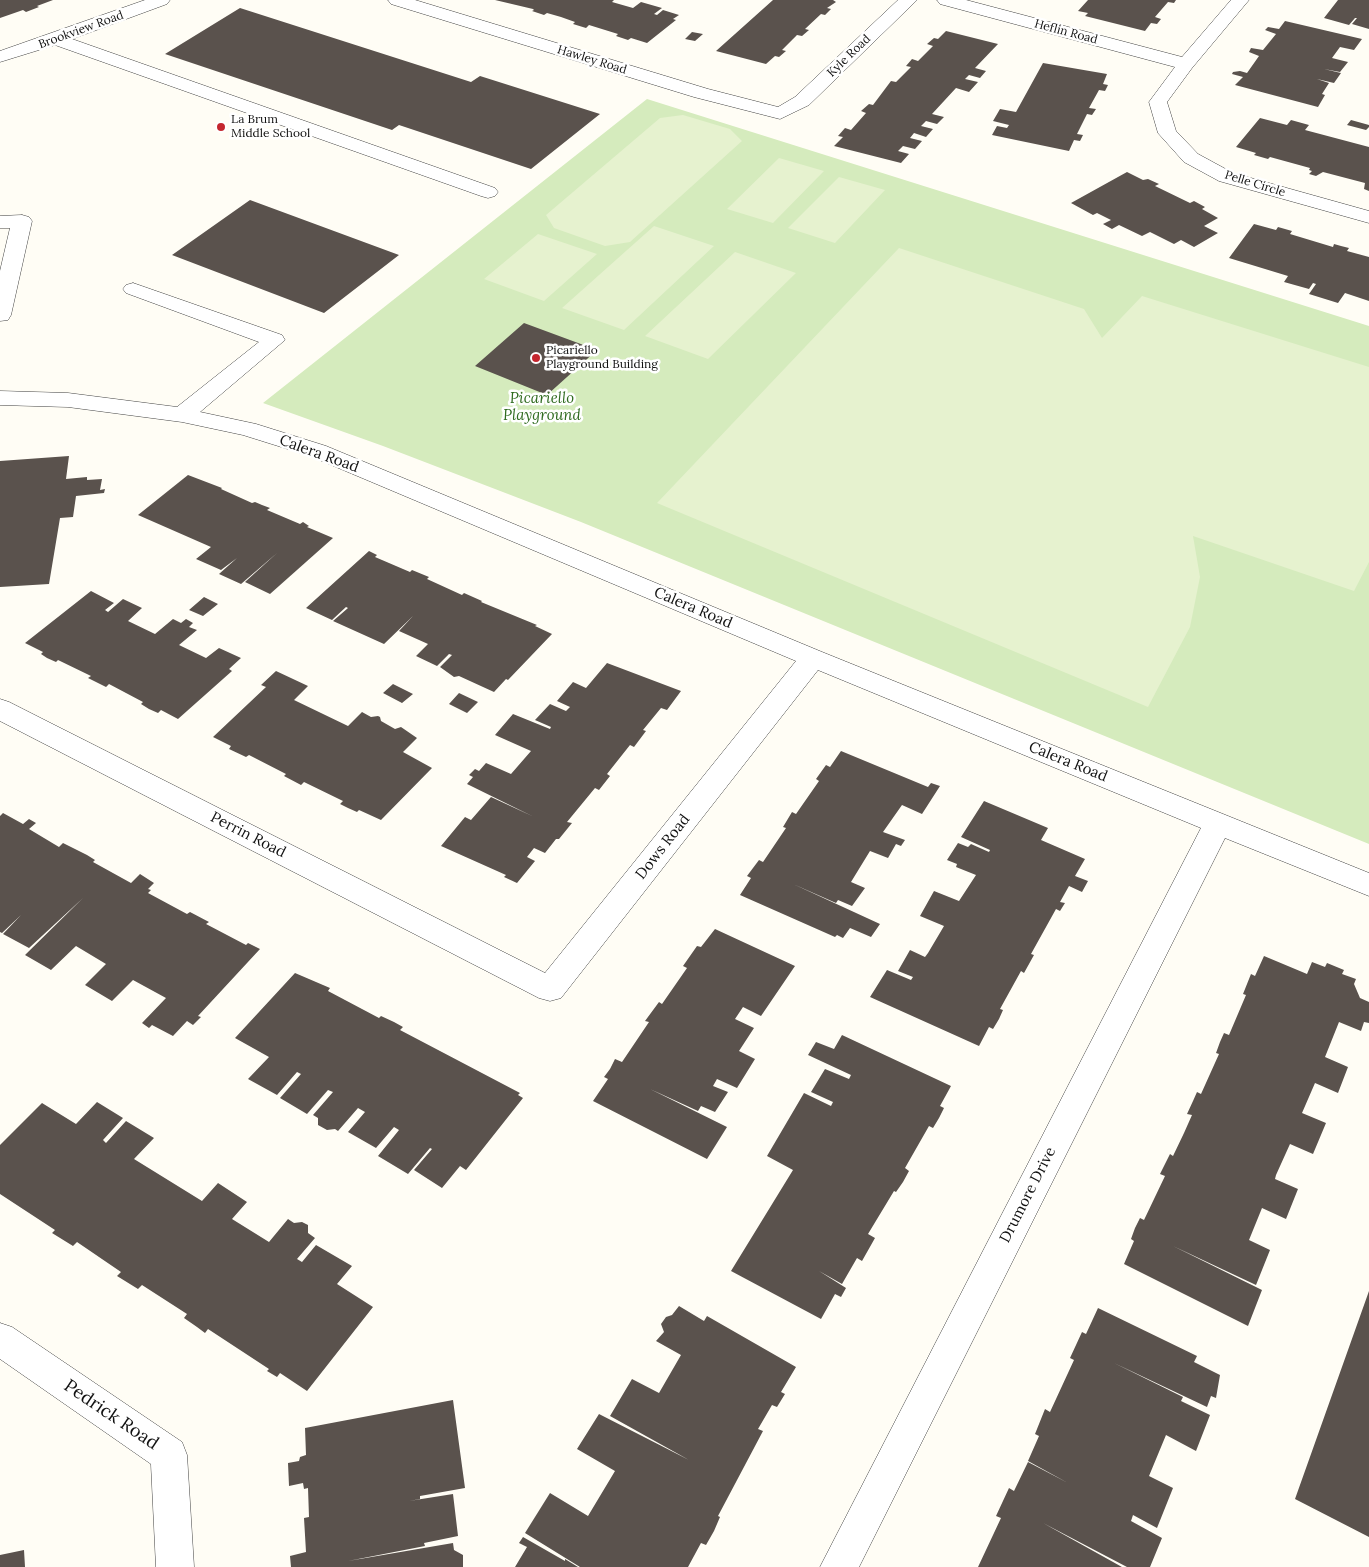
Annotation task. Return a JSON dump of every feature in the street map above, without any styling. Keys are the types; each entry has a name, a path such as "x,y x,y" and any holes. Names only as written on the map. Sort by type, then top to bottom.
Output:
{"street":[{"name":"Brookview Road","path":"0,57 56,39 161,0"},
{"name":"Hawley Road","path":"397,0 701,93 780,113 788,109"},
{"name":"Kyle Road","path":"788,109 802,101 908,0"},
{"name":"Heflin Road","path":"946,0 1186,64"},
{"name":"Pelle Circle","path":"1240,0 1186,64 1158,102 1167,133 1191,158 1226,176 1369,217"},
{"path":"56,39 488,192"},
{"path":"0,222 22,220 0,315"},
{"path":"133,289 274,340 182,415"},
{"name":"Calera Road","path":"0,398 68,400 182,415 248,429 318,451 813,658 1369,885"},
{"name":"Dows Road","path":"497,962 550,989 813,658"},
{"name":"Perrin Road","path":"0,708 497,962"},
{"name":"Drumore Drive","path":"839,1567 1218,823"},
{"name":"Pedrick Road","path":"0,1339 169,1455 175,1567"}],"green space":[{"name":"Picariello Playground","path":"647,99 1369,326 1369,844 581,522 383,446 263,403"},
{"path":"683,115 730,129 742,141 630,242 605,246 554,228 546,215 660,118"},
{"path":"779,158 824,171 773,223 727,209"},
{"path":"839,177 885,190 835,243 788,228"},
{"path":"654,226 714,246 624,330 562,308"},
{"path":"538,234 597,254 544,301 484,279"},
{"path":"899,248 1084,309 1102,338 1142,296 1369,367 1369,562 1354,591 1193,536 1200,577 1190,627 1148,707 657,503"},
{"path":"735,252 796,273 708,359 645,336"}],"building":[{"path":"0,0 53,0 26,12 23,10 0,18"},
{"path":"495,0 614,0 612,2 633,8 641,2 662,8 654,14 657,15 663,10 679,15 673,19 676,20 647,43 631,38 628,40 616,36 618,34 589,25 586,28 573,24 575,22 561,17 547,13 544,15 532,11 533,9"},
{"path":"773,0 833,0 836,2 827,8 831,9 825,15 821,14 805,29 809,30 802,36 797,35 782,50 786,51 779,57 775,56 766,64 716,51"},
{"path":"1088,0 1176,0 1174,3 1168,2 1155,17 1161,19 1157,24 1151,23 1145,31 1085,16 1088,13 1078,11"},
{"path":"1338,0 1369,0 1369,29 1352,24 1357,18 1349,25 1324,18"},
{"path":"240,8 471,82 480,76 600,114 531,169 399,125 392,130 165,54"},
{"path":"1285,21 1362,39 1354,50 1340,47 1332,58 1348,62 1340,72 1324,69 1341,73 1334,83 1317,79 1329,83 1322,94 1325,95 1318,107 1235,85 1243,77 1232,74 1233,72 1247,73 1259,56 1249,52 1251,48 1263,50 1276,34 1265,30 1268,27 1279,29"},
{"path":"946,31 998,44 975,68 986,71 980,78 969,75 965,79 978,82 969,92 956,88 932,114 944,117 937,124 926,121 921,126 933,129 926,137 914,133 910,138 922,141 915,149 903,146 898,151 909,154 901,163 834,146 843,137 838,136 845,128 851,130 866,113 861,111 869,104 873,105 891,81 896,82 911,67 906,66 912,59 918,61 933,46 927,44 934,38 938,39"},
{"path":"692,32 703,34 695,41 685,39"},
{"path":"1043,63 1107,74 1103,84 1108,85 1105,91 1099,90 1089,108 1096,109 1092,115 1087,114 1077,134 1083,135 1080,141 1074,140 1069,151 992,135 997,126 1007,128 1009,125 993,121 1000,109 1016,112"},
{"path":"1260,118 1287,125 1291,120 1309,125 1305,130 1369,147 1369,191 1364,189 1365,183 1323,172 1316,176 1309,174 1312,171 1309,170 1310,168 1270,157 1268,159 1236,147"},
{"path":"1351,120 1369,125 1369,127 1366,130 1347,125"},
{"path":"1127,172 1143,180 1148,179 1159,184 1155,186 1190,203 1194,201 1205,207 1202,209 1218,218 1204,226 1218,233 1194,247 1181,240 1174,244 1150,232 1142,236 1119,225 1112,229 1103,224 1111,220 1097,213 1093,215 1071,203"},
{"path":"250,200 399,255 324,313 172,255"},
{"path":"1254,224 1276,230 1278,227 1292,231 1290,234 1333,247 1334,244 1349,248 1347,251 1369,257 1369,301 1345,293 1338,303 1309,294 1316,284 1313,283 1309,289 1284,282 1288,276 1229,258"},
{"name":"Picariello Playground Building","path":"524,323 597,350 547,395 475,366"},
{"path":"69,456 66,479 87,477 87,480 102,479 100,490 105,489 104,493 76,496 73,517 60,518 49,584 0,587 0,461"},
{"path":"188,475 222,488 252,503 255,502 270,508 267,510 300,524 303,522 309,526 307,527 333,538 270,594 245,582 277,553 241,584 219,574 237,558 221,570 196,559 211,547 138,515"},
{"path":"369,551 377,555 375,557 410,572 412,570 429,577 427,579 537,625 535,626 552,634 494,692 459,676 454,677 440,667 452,655 449,654 437,666 416,656 428,644 399,631 413,616 384,644 333,621 348,608 346,607 332,620 306,608"},
{"path":"91,591 114,603 105,610 108,612 123,599 142,608 128,621 155,634 173,619 181,623 186,619 193,623 189,627 197,630 179,645 206,658 219,648 241,658 229,669 232,671 178,719 161,710 158,713 149,709 141,704 143,702 109,684 106,687 88,678 91,676 58,660 56,662 47,658 41,654 43,652 25,643"},
{"path":"204,597 218,604 203,616 189,610"},
{"path":"607,663 681,691 667,710 661,708 643,730 646,731 634,747 630,745 607,774 610,776 599,790 595,788 567,822 572,823 559,839 556,839 545,853 534,848 527,857 535,861 517,883 504,877 506,875 441,846 465,817 471,820 491,797 532,816 467,784 473,777 469,775 475,769 479,771 486,763 511,774 531,751 495,735 513,714 550,729 551,727 535,720 550,704 566,711 570,707 557,701 573,682 586,688"},
{"path":"276,671 308,686 294,700 348,726 362,712 371,717 380,717 381,721 395,729 401,727 417,738 403,752 432,768 381,820 359,810 357,812 348,808 340,804 343,801 304,782 301,785 284,776 286,774 249,755 246,757 229,749 231,746 213,737 266,687 261,685"},
{"path":"393,684 413,694 402,703 383,693"},
{"path":"459,693 478,702 467,713 449,704"},
{"path":"841,751 928,787 931,783 940,786 922,814 902,805 883,832 905,840 901,846 896,844 888,858 870,851 851,882 865,888 852,906 838,900 836,903 793,884 880,924 871,937 850,928 843,938 837,935 835,937 740,895 751,878 747,876 759,860 763,862 786,828 783,827 792,812 796,814 819,781 816,779 826,765 830,767"},
{"path":"984,801 1048,828 1041,840 1085,859 1075,876 1088,881 1082,892 1069,886 1060,902 1065,903 1060,911 1056,909 1031,954 1034,955 1024,973 1021,971 1000,1009 1003,1010 999,1019 993,1029 989,1027 979,1046 870,997 887,970 911,980 913,977 898,971 910,950 925,957 928,953 944,926 920,916 934,891 959,901 976,875 956,867 957,864 947,860 958,843 968,847 971,844 989,852 990,850 961,837"},
{"path":"3,813 23,824 29,819 36,823 29,829 59,847 63,843 87,855 95,860 93,862 131,883 140,874 154,883 148,889 151,890 148,893 187,914 190,912 209,922 206,924 246,945 248,943 260,949 198,1016 201,1017 193,1025 187,1021 173,1036 152,1025 149,1028 142,1023 166,998 133,980 112,1001 85,985 106,964 76,946 51,970 25,955 83,898 29,948 3,934 21,915 2,933 0,932 0,816"},
{"path":"715,929 795,966 761,1016 743,1007 735,1019 754,1028 739,1051 755,1059 737,1088 717,1079 713,1086 728,1092 715,1112 701,1106 698,1111 650,1089 727,1127 707,1159 593,1101 608,1079 604,1077 615,1059 622,1062 649,1022 645,1021 659,1002 662,1004 687,968 683,966 697,946 701,947"},
{"path":"1264,956 1307,974 1312,962 1325,967 1327,963 1344,970 1342,974 1356,979 1354,984 1360,998 1369,1002 1369,1023 1364,1022 1361,1031 1339,1022 1325,1057 1348,1067 1338,1093 1315,1083 1302,1113 1326,1123 1313,1154 1290,1144 1276,1175 1275,1179 1298,1189 1286,1219 1262,1208 1249,1240 1270,1250 1256,1285 1173,1246 1262,1290 1248,1326 1124,1264 1134,1241 1131,1239 1135,1228 1140,1218 1144,1220 1165,1176 1160,1174 1170,1154 1173,1156 1184,1133 1192,1115 1187,1114 1197,1092 1201,1094 1219,1054 1216,1053 1224,1033 1229,1035 1246,995 1243,994 1251,974 1255,976"},
{"path":"295,973 330,988 328,991 379,1018 381,1016 394,1022 403,1027 400,1030 520,1093 518,1095 523,1098 466,1170 460,1166 442,1188 414,1170 432,1149 430,1148 408,1174 378,1156 399,1130 394,1127 376,1148 348,1132 365,1112 358,1108 338,1131 335,1129 327,1130 318,1125 318,1118 313,1115 333,1092 328,1090 307,1114 280,1098 301,1074 297,1072 277,1095 248,1079 269,1057 235,1038"},
{"path":"842,1035 951,1086 940,1106 944,1108 939,1118 933,1128 929,1126 905,1168 909,1171 903,1182 896,1192 894,1191 868,1234 875,1238 862,1261 857,1258 842,1284 819,1271 846,1288 841,1297 835,1294 821,1319 731,1271 793,1170 767,1156 804,1093 831,1106 833,1102 811,1092 825,1069 849,1079 851,1075 808,1055 816,1042 834,1049"},
{"path":"97,1102 123,1118 103,1140 106,1143 126,1121 154,1138 134,1159 202,1201 218,1183 247,1202 232,1219 269,1242 288,1219 294,1223 302,1222 308,1225 308,1233 315,1238 297,1259 302,1262 316,1245 352,1266 337,1284 373,1307 307,1391 280,1373 277,1377 267,1371 269,1369 208,1329 205,1333 184,1318 187,1314 142,1285 138,1289 117,1276 121,1272 77,1242 73,1246 52,1233 55,1230 0,1194 0,1145 42,1103 76,1124"},
{"path":"1369,1291 1369,1537 1295,1499"},
{"path":"679,1306 704,1321 707,1316 796,1367 781,1392 785,1394 777,1407 772,1405 758,1429 763,1431 718,1516 720,1517 714,1531 706,1545 701,1543 688,1567 580,1567 525,1533 550,1493 588,1516 615,1471 577,1449 599,1414 689,1460 610,1416 632,1379 659,1393 681,1355 656,1341 664,1332 661,1324"},
{"path":"1098,1308 1197,1356 1194,1362 1220,1375 1216,1398 1211,1396 1207,1407 1114,1363 1183,1397 1181,1401 1210,1415 1196,1451 1166,1435 1149,1476 1173,1488 1157,1528 1133,1515 1131,1521 1162,1538 1150,1567 1127,1567 1043,1523 1122,1567 978,1567 1001,1518 996,1516 1009,1488 1014,1491 1028,1462 1068,1483 1028,1461 1039,1436 1035,1434 1045,1409 1050,1412 1074,1360 1070,1358 1082,1332 1086,1334"},
{"path":"453,1400 465,1488 420,1496 420,1499 409,1501 453,1494 458,1536 424,1543 425,1546 348,1561 453,1543 454,1550 463,1555 463,1567 291,1567 290,1556 306,1552 304,1518 309,1517 308,1488 304,1489 303,1483 289,1486 288,1463 299,1461 300,1457 306,1455 305,1428"},
{"path":"523,1537 578,1567 515,1567 527,1547 519,1543"},
{"path":"24,1550 25,1567 0,1567 0,1555"}],"place":[{"name":"La Brum Middle School","path":"221,127"},
{"name":"Picariello Playground Building","path":"536,358"}]}
